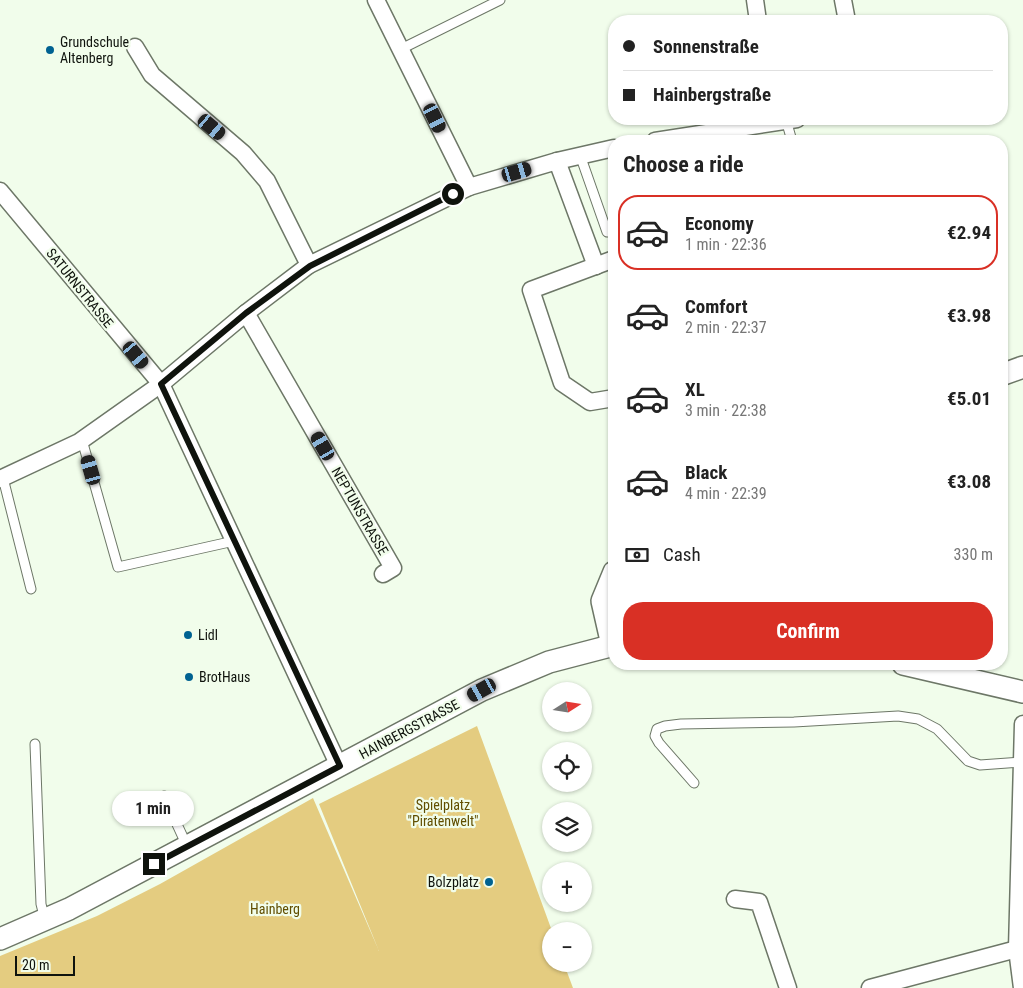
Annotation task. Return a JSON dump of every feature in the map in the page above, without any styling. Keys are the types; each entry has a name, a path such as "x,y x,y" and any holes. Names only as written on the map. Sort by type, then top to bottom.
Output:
{"street":[{"path":"376,0 469,187"},
{"path":"755,0 757,15"},
{"path":"843,0 846,15"},
{"path":"135,47 152,75 242,153 267,181 310,266"},
{"path":"691,135 752,125"},
{"path":"2,478 82,440 161,384 246,313 310,266 469,187 557,161 608,149"},
{"path":"557,161 596,266"},
{"name":"SATURNSTRASSE","path":"0,191 161,384 340,766"},
{"path":"608,261 531,290 562,384 590,402 608,399"},
{"name":"NEPTUNSTRASSE","path":"246,313 393,568 383,574"},
{"path":"1008,372 1023,367"},
{"path":"608,586 602,601 608,625"},
{"name":"HAINBERGSTRASSE","path":"0,939 70,909 482,690 549,662 608,646"},
{"path":"929,670 1023,692"},
{"path":"1022,988 1016,949 1021,855 1023,724"},
{"path":"735,899 759,902 788,988"},
{"path":"870,988 1016,949"}],"lane":[{"path":"401,49 500,0"},
{"path":"580,155 607,232"},
{"path":"82,440 118,567 234,542"},
{"path":"2,478 31,589"},
{"path":"694,783 659,743 655,736 657,729 681,724 794,722 898,716 918,719 937,729 968,761 980,765 1021,762"},
{"path":"35,744 41,904 45,920"},
{"path":"164,796 187,846"}],"green space":[{"path":"477,726 542,904 542,912 545,912 549,922 542,922 542,972 567,972 573,988 0,988 0,956 97,916 160,884 313,798 379,951 319,804"}],"place":[{"name":"Grundschule Altenberg","path":"50,50"},
{"name":"Lidl","path":"188,635"},
{"name":"BrotHaus","path":"189,677"},
{"name":"Bolzplatz","path":"489,882"}],"route":[{"path":"154,864 340,766 161,384 246,313 310,266 453,194"}],"park label":[{"name":"Spielplatz \"Piratenwelt\"","path":"443,814"},
{"name":"Hainberg","path":"275,909"}]}
